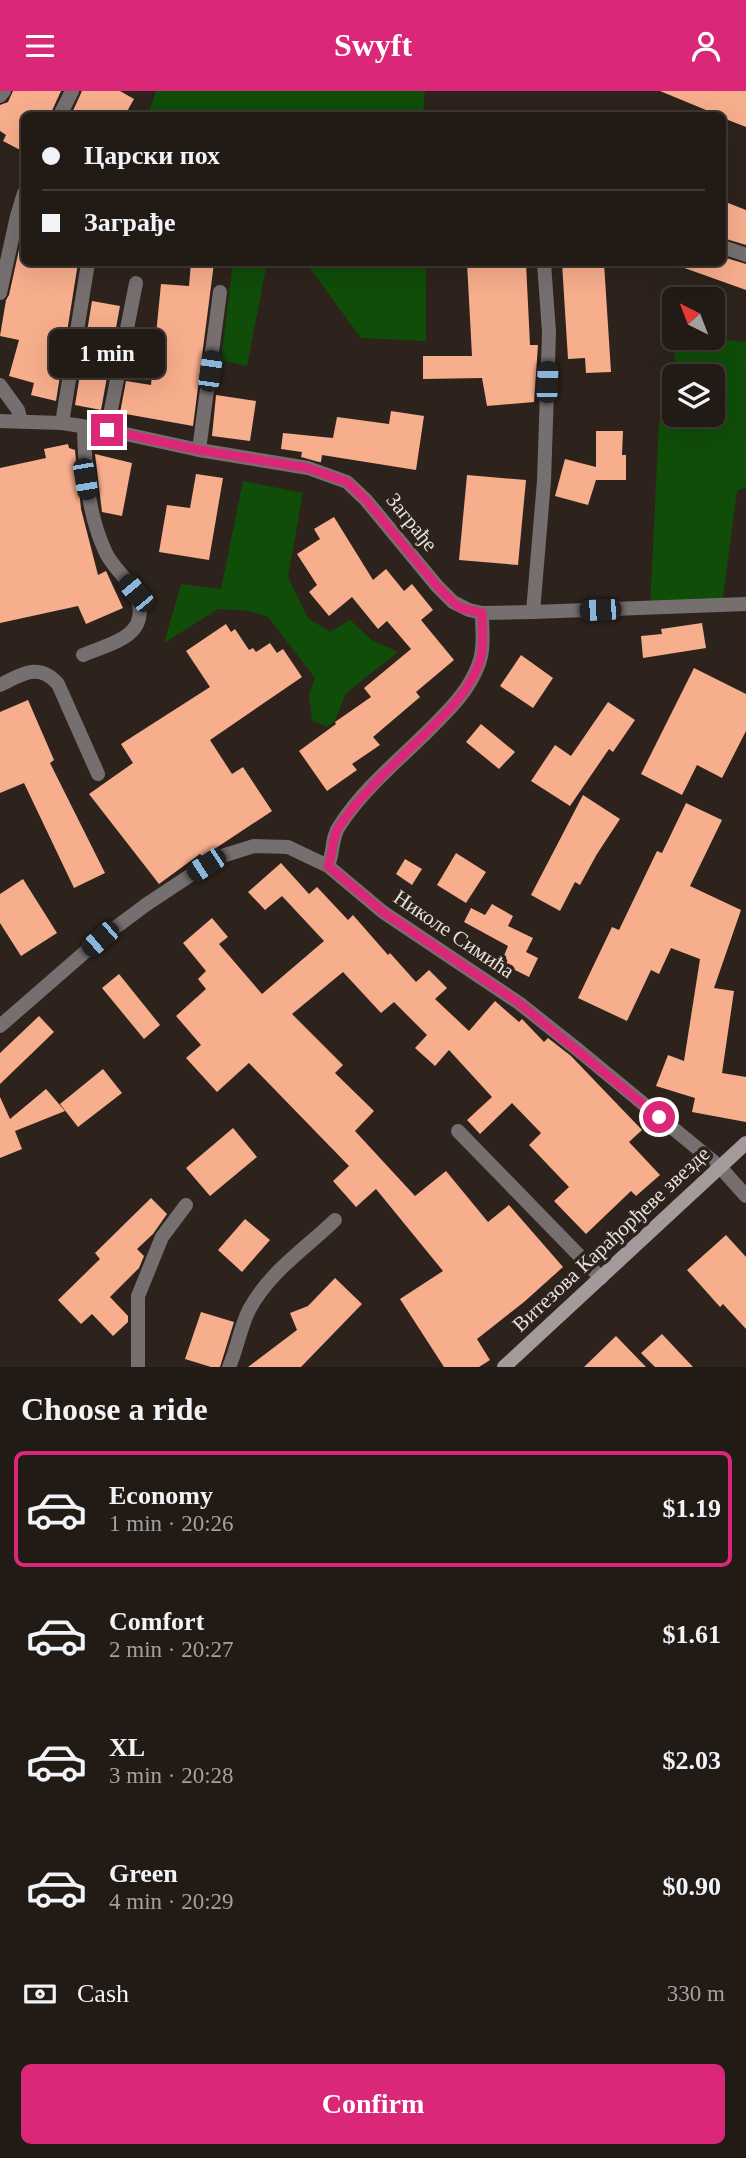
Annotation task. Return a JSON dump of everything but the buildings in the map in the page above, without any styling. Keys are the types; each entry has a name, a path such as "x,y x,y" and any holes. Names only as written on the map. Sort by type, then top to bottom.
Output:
{"main road":[{"name":"Витезова Карађорђеве звезде","path":"504,1367 746,1143"}],"street":[{"path":"0,96 4,91"},
{"path":"62,112 72,91"},
{"path":"0,293 21,203"},
{"path":"726,248 746,255"},
{"path":"62,423 88,266"},
{"path":"533,612 544,481 549,332 544,266"},
{"path":"107,430 136,283"},
{"path":"199,450 220,292"},
{"path":"0,385 18,410 21,421"},
{"name":"Заграђе","path":"0,421 62,423 107,430 199,450 308,468 347,482 366,500 437,586 461,608 482,613 746,604"},
{"path":"83,655 129,634 136,627 140,607 136,593 106,553 90,504 85,479 84,427"},
{"path":"328,866 336,831 352,807 446,713 468,686 483,648 482,613"},
{"path":"0,685 27,672 50,675 58,684 98,774"},
{"name":"Николе Симића","path":"0,1026 100,939 147,904 222,856 254,846 288,847 328,866 383,912 519,1003 720,1167 746,1196"},
{"path":"458,1131 601,1277"},
{"path":"138,1367 138,1296 162,1237 186,1205"},
{"path":"229,1367 248,1312 262,1290 278,1269 335,1220"}],"green space":[{"path":"156,91 425,91 423,112 149,112"},
{"path":"233,266 266,266 247,366 221,360"},
{"path":"308,266 426,266 426,341 361,338"},
{"path":"725,340 746,342 746,487 737,491 722,605 650,608 659,422 662,413 662,427 725,427 725,364 675,364 674,350 725,350"},
{"path":"243,481 303,493 288,577 308,618 330,632 350,620 372,640 398,652 346,693 335,721 326,727 312,720 309,695 315,678 268,617 250,611 218,609 164,643 181,584 221,589"}],"route":[{"path":"107,430 199,450 308,468 347,482 366,500 453,602 461,608 482,613 483,648 468,686 446,713 352,807 336,831 328,866 383,912 519,1003 659,1117"}]}
